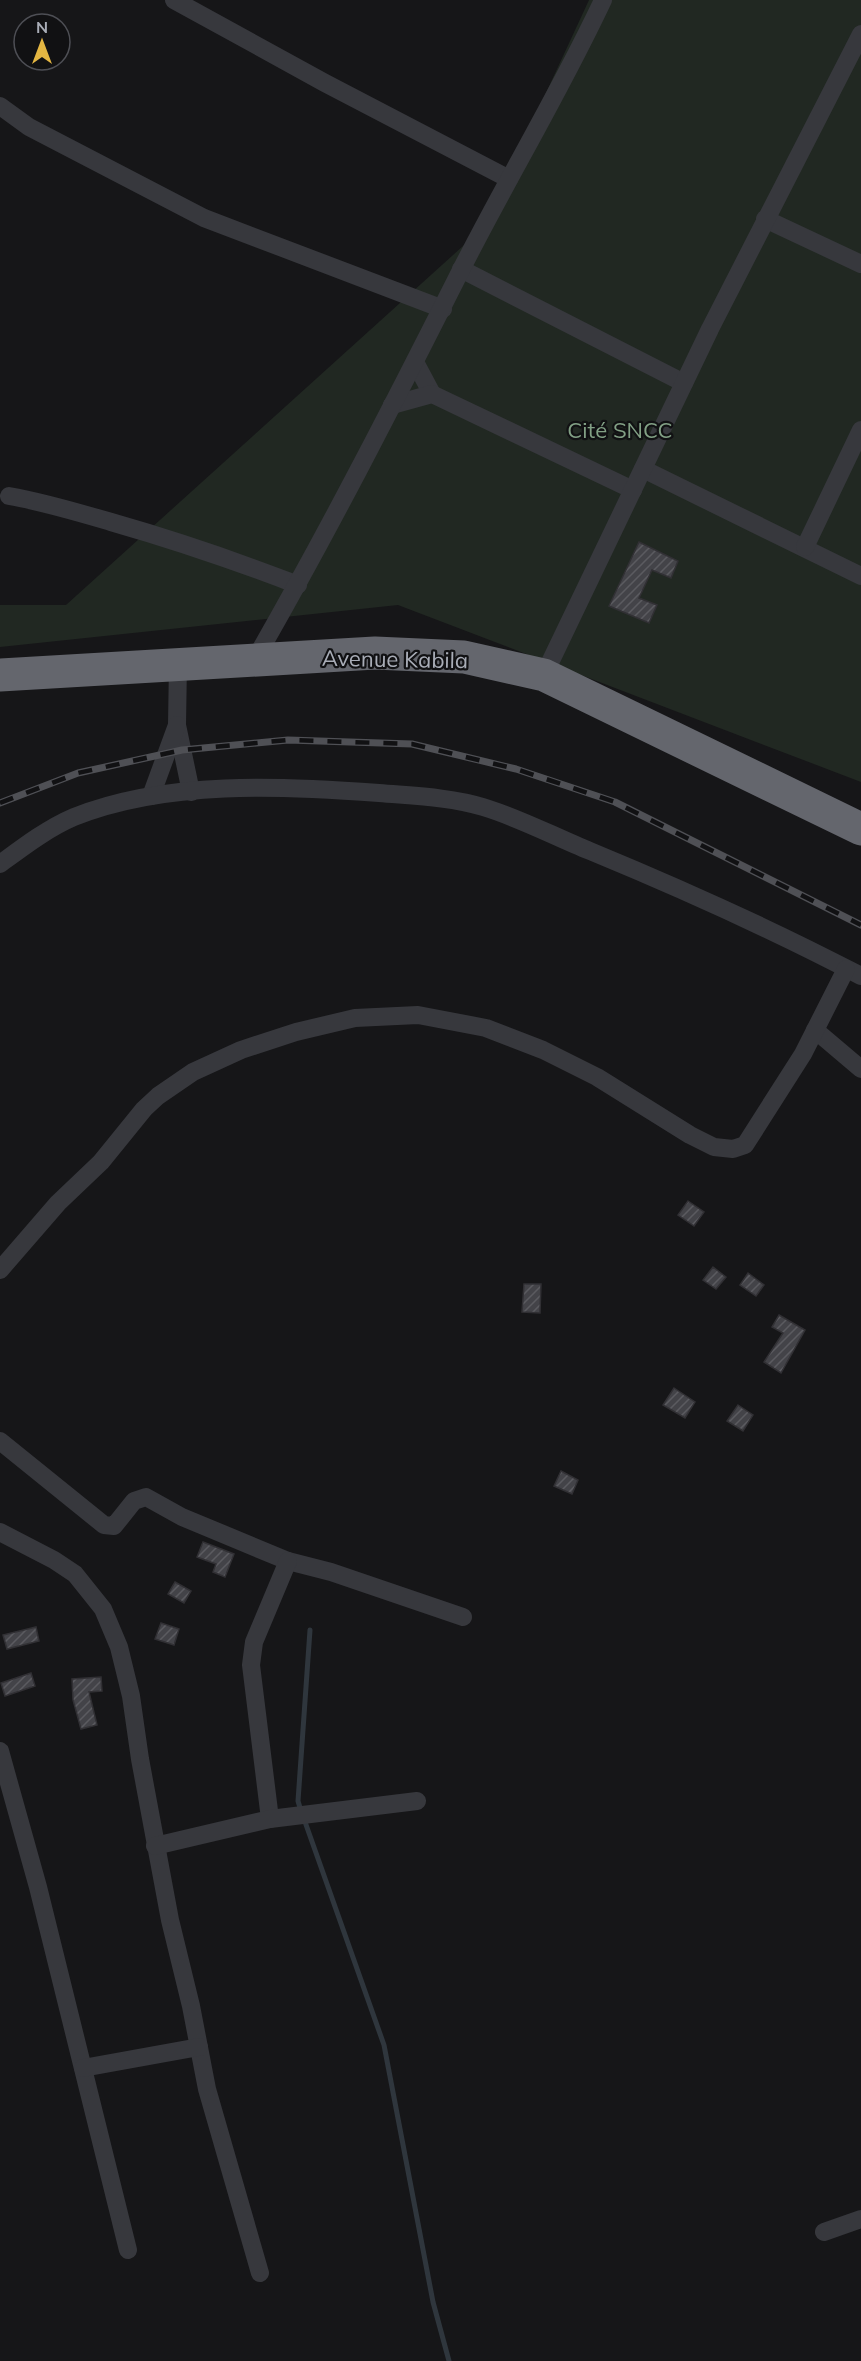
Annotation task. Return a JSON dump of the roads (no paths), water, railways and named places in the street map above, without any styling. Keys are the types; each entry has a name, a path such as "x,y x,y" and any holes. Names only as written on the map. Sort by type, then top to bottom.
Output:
{"highway":[{"name":"Avenue Kabila","path":"0,675 178,663 375,654 464,657 544,675 861,828"}],"street":[{"path":"174,0 325,83 510,179"},
{"path":"255,660 298,585 443,309 461,269 553,100 603,0"},
{"path":"544,675 765,219 811,134 855,61 861,34"},
{"path":"0,106 29,127 204,218 443,309"},
{"path":"765,219 861,264"},
{"path":"461,269 684,383"},
{"path":"415,362 432,394 633,490"},
{"path":"392,405 432,394"},
{"path":"805,547 861,430"},
{"path":"643,469 861,576"},
{"path":"9,496 42,501 157,535 212,552 298,585"},
{"path":"178,663 177,725 191,792"},
{"path":"151,796 177,725"},
{"path":"0,864 24,846 72,818 111,804 151,796 288,788 430,797 483,807 677,887 854,973 815,1029 803,1054 756,1131 745,1145 733,1149 714,1147 690,1135 597,1077 543,1050 486,1028 418,1015 355,1018 296,1032 241,1050 203,1067 158,1096 144,1109 101,1162 58,1203 0,1270"},
{"path":"815,1029 861,1069"},
{"path":"0,1442 104,1525 114,1526 134,1501 146,1497 182,1517 288,1561 341,1576 463,1617"},
{"path":"0,1532 54,1560 75,1574 104,1609 119,1647 131,1696 155,1846 207,2089 260,2273"},
{"path":"270,1819 251,1665 254,1642 288,1561"},
{"path":"0,1751 38,1887 128,2250"},
{"path":"155,1846 270,1819 417,1801"},
{"path":"83,2068 199,2047"},
{"path":"824,2232 861,2219"}],"waterway":[{"path":"301,1811 298,1801 310,1630"},
{"path":"304,1819 384,2045 433,2302 449,2361"}],"railway":[{"path":"0,803 78,773 182,750 288,740 412,744 516,769 615,802 861,925"}],"park label":[{"name":"Cité SNCC","path":"620,430"}]}
